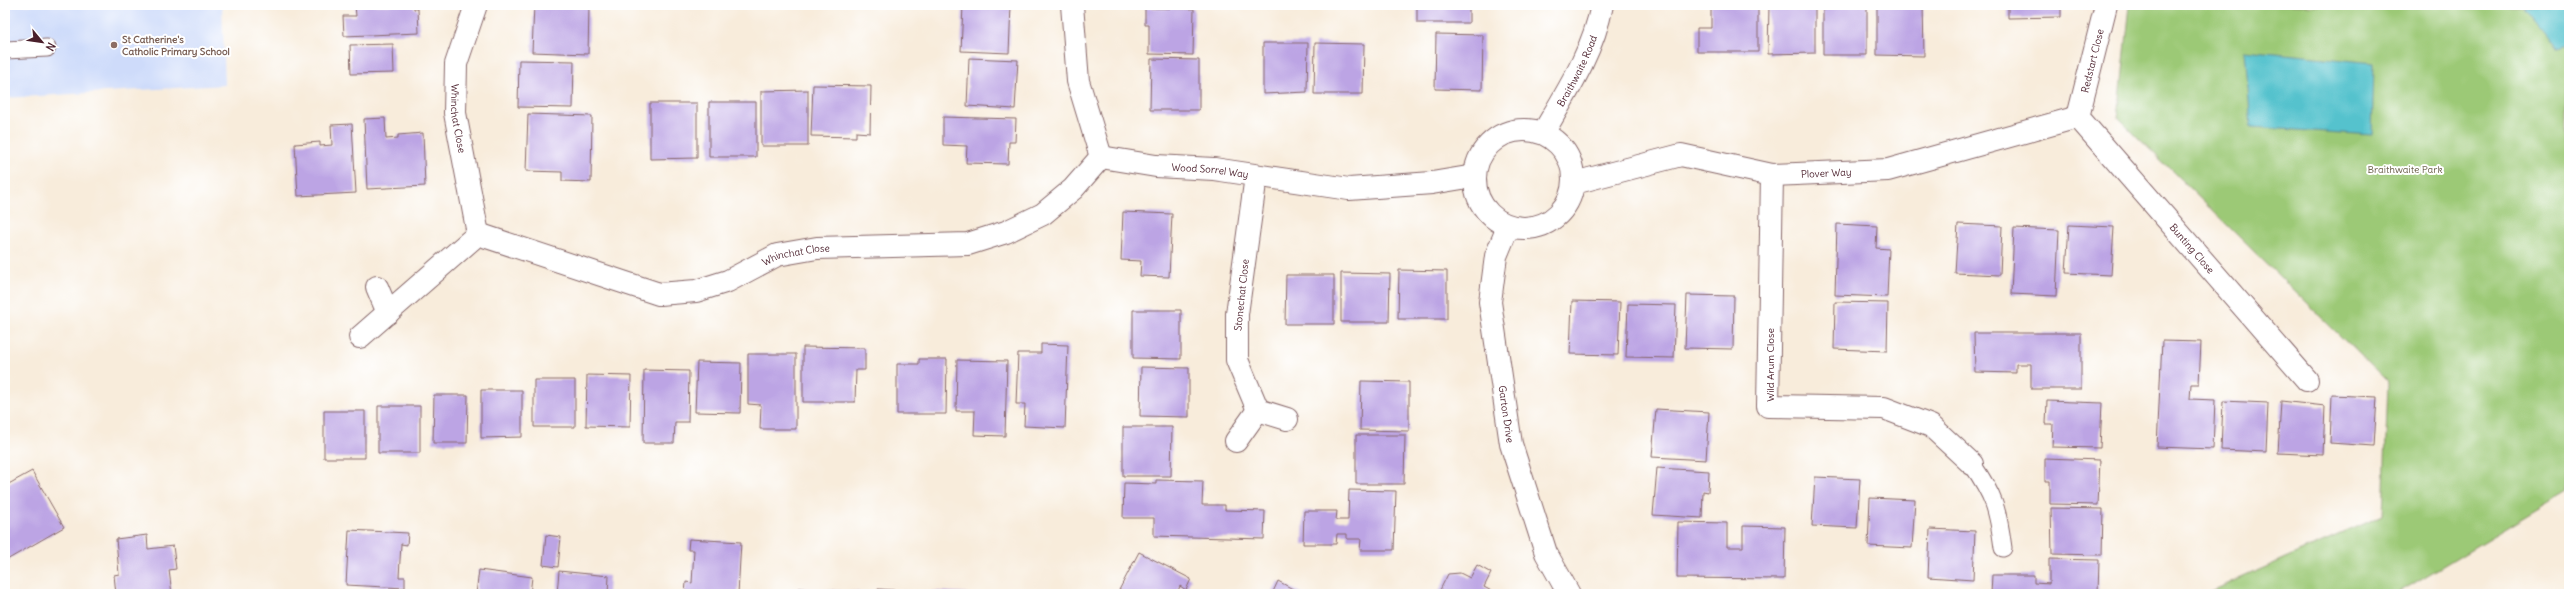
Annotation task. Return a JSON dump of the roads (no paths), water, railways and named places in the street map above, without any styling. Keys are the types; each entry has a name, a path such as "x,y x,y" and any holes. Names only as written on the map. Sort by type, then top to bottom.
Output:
{"street":[{"name":"Whinchat Close","path":"476,5 456,64 455,113 478,234 659,294 696,291 728,282 777,256 810,249 968,244 1006,232 1043,214 1074,189 1101,157"},
{"path":"1072,5 1078,81 1101,157"},
{"name":"Braithwaite Road","path":"1543,133 1582,66 1597,30 1602,5"},
{"name":"Redstart Close","path":"2078,117 2106,5"},
{"name":"Plover Way","path":"1574,183 1681,155 1772,175 1888,170 2078,117"},
{"name":"Bunting Close","path":"2078,117 2307,380"},
{"path":"1528,130 1543,133 1556,142 1566,153 1572,167 1574,183 1570,197 1562,210 1552,221 1538,227 1523,229 1508,227 1494,219 1482,207 1476,192 1474,176 1478,160 1486,147 1498,137 1512,131 1528,130"},
{"name":"Wood Sorrel Way","path":"1101,157 1156,166 1214,169 1349,189 1432,183 1474,176"},
{"name":"Wild Arum Close","path":"1772,175 1768,406 1884,408 1931,426 1972,464"},
{"name":"Stonechat Close","path":"1256,176 1237,314 1238,360 1258,410"},
{"name":"Garton Drive","path":"1508,227 1496,256 1490,302 1511,444 1546,553 1569,594"},
{"path":"360,337 478,234"},
{"path":"377,287 388,313"},
{"path":"1236,441 1258,410 1287,419"}],"lane":[{"path":"5,50 47,48"},
{"path":"1972,464 1990,490 2000,520 2003,548"}],"water":[{"path":"2523,5 2569,5 2569,44 2559,48"},
{"path":"2245,50 2374,63 2372,135 2251,127"}],"place":[{"name":"St Catherine's Catholic Primary School","path":"114,45"}],"park label":[{"name":"Braithwaite Park","path":"2405,169"}]}
